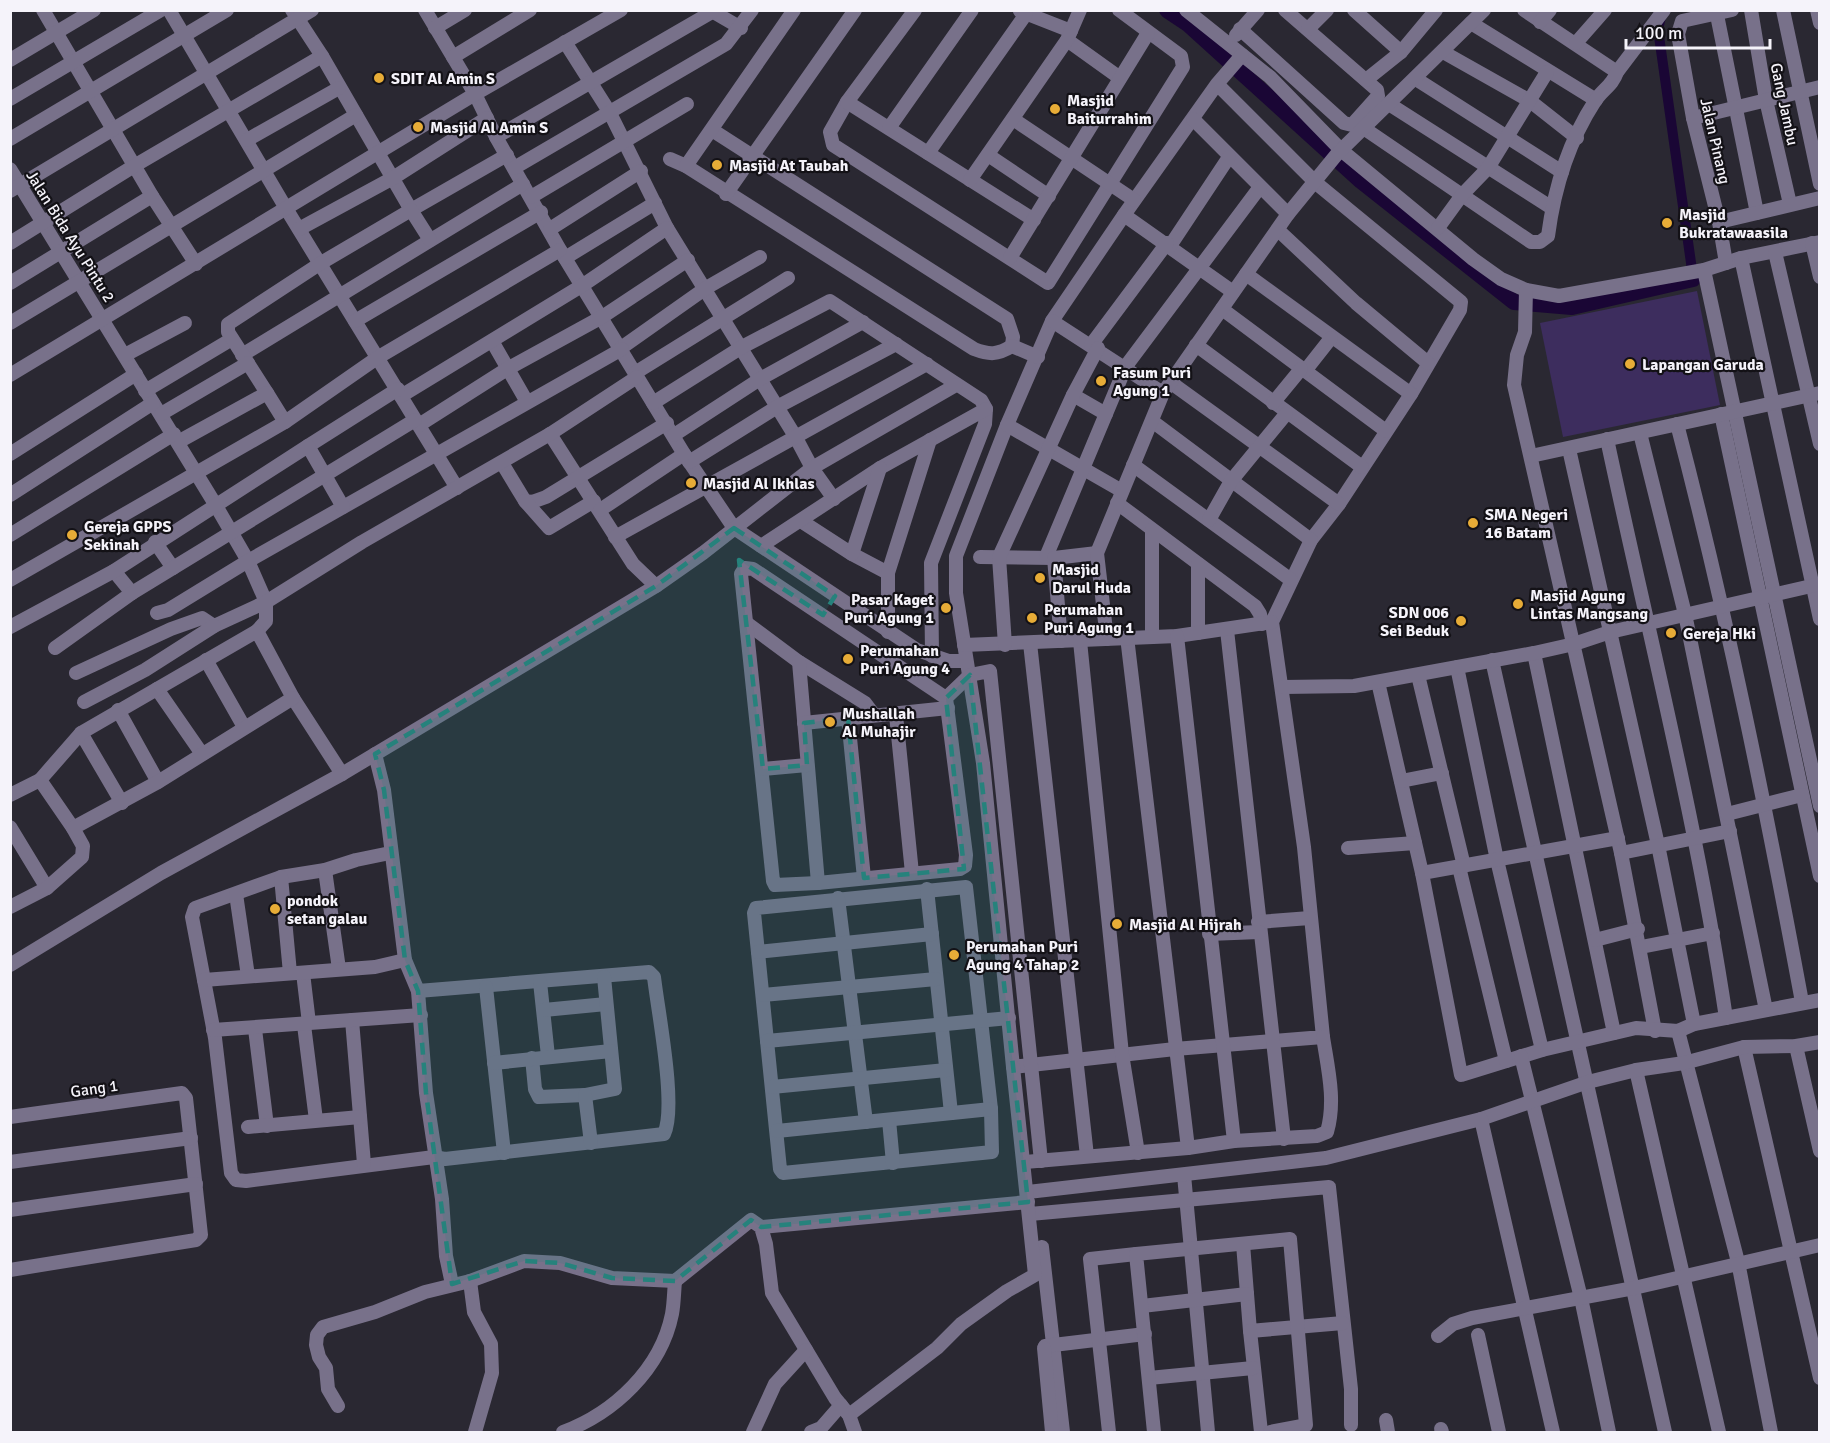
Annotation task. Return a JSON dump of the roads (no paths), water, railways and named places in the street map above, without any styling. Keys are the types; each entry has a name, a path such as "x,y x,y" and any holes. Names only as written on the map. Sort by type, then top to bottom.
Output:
{"street":[{"path":"43,10 152,196 196,264"},
{"path":"10,60 94,10"},
{"path":"10,99 161,10"},
{"path":"170,10 299,230 457,488"},
{"path":"10,139 227,10"},
{"path":"15,188 295,15 312,10"},
{"path":"425,10 475,94 496,137 563,254 704,487 734,528 888,632 932,656 949,661 966,662"},
{"path":"435,28 465,10"},
{"path":"453,57 531,10"},
{"path":"10,375 104,321 475,94 621,10"},
{"path":"514,168 726,44 741,28 752,10"},
{"path":"686,166 794,10"},
{"path":"726,194 855,10"},
{"path":"915,10 847,102 830,132 833,145 1048,283 1183,66 1181,56 1119,10"},
{"path":"889,128 972,10"},
{"path":"970,180 1069,36 1080,10"},
{"path":"1186,10 1231,45 1239,58 1287,93 1339,152 1491,272 1526,294 1559,296 1694,272 1741,258 1816,243 1820,277"},
{"path":"1231,45 1240,29 1258,10"},
{"path":"1240,29 1348,125 1352,125 1378,96 1377,90 1285,10"},
{"path":"1308,29 1327,10"},
{"path":"1354,10 1401,52"},
{"path":"1107,639 1097,553 1166,387 1288,214 1316,183 1339,152 1484,10"},
{"path":"1524,10 1617,72"},
{"path":"1540,22 1550,10"},
{"path":"1576,43 1605,10"},
{"path":"1365,129 1536,243 1548,236 1552,208 1562,172 1596,100 1614,82 1617,72 1664,10"},
{"path":"1732,10 1716,15 1757,213"},
{"name":"Gang Jambu","path":"1751,10 1766,100 1790,204"},
{"path":"1783,10 1798,92 1820,184"},
{"path":"1817,10 1820,23"},
{"path":"496,137 592,83 711,11 741,28"},
{"path":"928,153 1022,12 1069,36 1120,78"},
{"path":"1366,80 1401,52 1427,14"},
{"path":"295,15 322,56 430,240"},
{"name":"Jalan Pinang","path":"1716,15 1682,21 1678,41 1693,118 1719,222 1726,263"},
{"path":"1471,23 1547,72 1596,100"},
{"path":"1010,258 1148,33"},
{"path":"566,42 626,142 667,228 724,317 812,468 834,499"},
{"path":"1443,52 1530,101 1577,138"},
{"path":"10,243 134,166 322,56"},
{"path":"1052,1432 1049,1346 1006,1018 983,762 956,690 823,615 753,569 745,568 741,574 773,881 780,885 818,883 960,869 965,866 956,690 966,662 956,593 956,556 1006,425 1052,321 1124,214 1219,82 1239,58"},
{"path":"1438,228 1462,195 1488,168 1547,72"},
{"path":"1416,79 1562,172"},
{"path":"1219,82 1316,183 1461,302 1460,310 1411,394 1339,504 1311,540 1267,623"},
{"path":"1693,118 1820,87"},
{"path":"247,140 339,88"},
{"path":"847,102 1034,220"},
{"path":"531,197 687,104"},
{"path":"1389,104 1552,208"},
{"path":"10,323 80,283 264,168 356,115"},
{"path":"299,230 393,177 487,118"},
{"path":"1013,119 1134,200"},
{"path":"1193,119 1288,214"},
{"path":"712,130 752,158 1007,319 1013,337 1012,346"},
{"path":"285,422 232,339 228,332 228,324 321,263 507,155"},
{"path":"988,155 1049,196"},
{"path":"1005,645 999,557 1094,347 1229,157"},
{"path":"670,159 686,166 726,194 974,349 987,354 999,354 1012,346"},
{"name":"Jalan Bida Ayu Pintu 2","path":"10,169 15,188 43,224 198,474 248,561 266,602"},
{"path":"550,229 641,171"},
{"path":"10,495 245,359 339,294 523,183"},
{"path":"1061,641 1050,557 1126,366 1197,267 1260,187"},
{"path":"10,283 61,254 152,196"},
{"path":"1719,222 1820,198"},
{"path":"10,580 285,422 377,357 656,203"},
{"path":"355,321 541,212"},
{"path":"1124,214 1233,292"},
{"path":"12,622 114,571 155,542 308,446 492,341 583,285 667,228"},
{"path":"1278,230 1356,303 1428,363"},
{"path":"1775,252 1814,394 1820,444"},
{"path":"157,613 168,610 248,561 622,349 706,288 760,257"},
{"path":"1741,258 1771,404 1816,585 1820,619"},
{"path":"55,648 132,593 324,473 602,317 688,260"},
{"path":"1694,272 1767,597 1819,799"},
{"path":"1246,274 1411,394"},
{"path":"84,702 153,666 214,626 266,602 502,463 550,434 724,317 788,278"},
{"path":"1526,294 1525,323 1513,373 1514,385 1638,929 1655,1031"},
{"path":"653,403 742,347 830,301 981,400 987,409 985,424 931,563 932,656"},
{"path":"1222,309 1386,431"},
{"path":"1052,321 1126,366 1166,387 1258,447 1339,504"},
{"path":"525,501 532,502 546,497 863,322"},
{"path":"125,355 184,323"},
{"path":"1273,403 1332,338"},
{"path":"146,391 232,339"},
{"path":"492,341 527,402"},
{"path":"502,463 525,501 549,528 597,506 896,344"},
{"path":"1196,345 1286,414 1362,467"},
{"path":"1012,346 1038,357"},
{"path":"615,537 927,364"},
{"path":"10,453 136,374"},
{"path":"10,965 161,873 342,774 656,586 812,468 956,385"},
{"path":"10,535 176,438 267,393"},
{"path":"1531,456 1814,394"},
{"path":"1073,395 1107,414"},
{"path":"761,546 880,468 987,409"},
{"path":"1209,520 1232,482 1286,414"},
{"path":"1152,421 1311,540"},
{"path":"1677,424 1723,607 1766,805 1802,1002"},
{"path":"1006,425 1084,468 1120,497 1152,530 1255,606 1267,623 1283,687 1331,1090 1331,1119 1327,1132 1317,1136 1234,1141 1188,1148 1025,1162"},
{"path":"1640,433 1685,614 1766,1011"},
{"path":"550,434 633,564 656,586"},
{"path":"888,632 888,573 930,440"},
{"path":"1607,440 1695,839 1726,1018"},
{"path":"308,446 343,507"},
{"path":"1569,449 1658,845 1694,1024"},
{"path":"1133,465 1291,580"},
{"path":"852,554 880,468"},
{"path":"801,521 852,554 888,573"},
{"path":"1152,530 1152,637"},
{"path":"155,542 173,568"},
{"path":"956,556 1050,557 1097,553"},
{"path":"1198,564 1198,633"},
{"path":"114,571 132,593"},
{"path":"1283,687 1367,684 1534,653 1646,623 1816,585"},
{"path":"823,615 835,596"},
{"path":"1767,597 1802,795 1820,876"},
{"path":"10,795 40,780 81,733 257,631 266,621 266,602"},
{"path":"76,673 171,629 202,618 214,626"},
{"path":"964,645 987,646 1177,636 1267,623"},
{"path":"748,624 799,662 865,703 874,715"},
{"path":"1227,630 1284,1138"},
{"path":"257,631 293,698 342,774"},
{"path":"1177,636 1234,1141"},
{"path":"1128,637 1188,1148"},
{"path":"1080,641 1122,1054 1138,1153"},
{"path":"1030,643 1074,1060 1087,1156"},
{"path":"987,646 1041,1161"},
{"path":"1534,653 1614,1033"},
{"path":"206,660 244,727"},
{"path":"1492,660 1665,1432"},
{"path":"799,662 818,883"},
{"path":"1457,667 1497,860 1542,1050"},
{"path":"804,723 874,715 896,715 956,690 990,671"},
{"path":"1419,675 1506,1061"},
{"path":"1367,684 1401,782 1422,873 1461,1075 1542,1050 1636,1028 1678,1031 1694,1024 1820,1000"},
{"path":"157,689 202,754"},
{"path":"73,828 158,782 293,698"},
{"path":"118,711 158,782"},
{"path":"896,715 912,873"},
{"path":"848,718 864,878"},
{"path":"81,733 122,803"},
{"path":"375,754 384,790 405,960 418,991 426,1093 434,1157 441,1187 446,1256 452,1284"},
{"path":"763,769 807,765"},
{"path":"1401,782 1442,773"},
{"path":"10,907 47,888 82,857 83,846 40,780"},
{"path":"1727,814 1802,795"},
{"path":"10,827 14,843 47,888"},
{"path":"1621,853 1730,831"},
{"path":"1422,873 1618,838"},
{"path":"1348,848 1414,843"},
{"path":"390,853 356,860 325,870 281,877 195,908 192,917 213,1030 231,1173 236,1180 364,1164 434,1157 446,1159 664,1134 669,1123 668,1082 654,977 646,970 604,977 418,991"},
{"path":"325,870 339,969"},
{"path":"281,877 306,1024 316,1120"},
{"path":"964,886 968,889 984,1021 992,1152 783,1173 780,1169 754,913 756,908 838,898 964,886"},
{"path":"927,889 951,1113"},
{"path":"236,894 248,976"},
{"path":"838,898 866,1122"},
{"path":"1209,934 1310,918"},
{"path":"1595,940 1638,929"},
{"path":"1641,947 1713,933"},
{"path":"758,952 932,934"},
{"path":"204,980 375,967 405,960"},
{"path":"532,1058 535,1089 539,1097 585,1095 615,1089 604,977"},
{"path":"763,995 936,979"},
{"path":"540,982 548,1056"},
{"path":"486,987 504,1153"},
{"path":"543,1010 606,1004"},
{"path":"213,1030 255,1029 421,1015"},
{"path":"767,1041 1006,1018"},
{"path":"352,1020 364,1164"},
{"path":"255,1029 267,1126"},
{"path":"1678,1031 1684,1063 1738,1262 1771,1432"},
{"path":"1013,1067 1122,1054 1323,1037"},
{"path":"1031,1205 1184,1175 1326,1158 1481,1119 1588,1082 1636,1070 1684,1063 1744,1047 1796,1046 1820,1042"},
{"path":"1796,1046 1820,1151"},
{"path":"1744,1047 1820,1378"},
{"path":"494,1063 611,1051"},
{"path":"1521,1056 1581,1298 1610,1432"},
{"path":"772,1087 946,1070"},
{"path":"1636,1070 1719,1432"},
{"name":"Gang 1","path":"10,1117 182,1093 186,1098 191,1138"},
{"path":"585,1095 591,1143"},
{"path":"777,1131 991,1109"},
{"path":"248,1127 360,1117"},
{"path":"1481,1119 1553,1432"},
{"path":"889,1120 893,1163"},
{"path":"10,1162 191,1138 201,1235 196,1240 10,1270"},
{"path":"1184,1175 1208,1432"},
{"path":"10,1210 196,1185"},
{"path":"761,1227 1031,1205 1187,1199 1329,1187 1351,1389 1351,1425"},
{"path":"1031,1205 1035,1275 1063,1432"},
{"path":"338,1406 328,1389 326,1368 319,1357 316,1346 317,1335 323,1327 375,1312 452,1284 470,1281 524,1261 560,1263 612,1278 675,1281 751,1220 761,1227 766,1244 772,1293 845,1410 855,1432"},
{"path":"1109,1432 1090,1259 1290,1239 1306,1425 1270,1432"},
{"path":"1243,1244 1253,1368 1261,1432"},
{"path":"1438,1336 1453,1324 1472,1318 1634,1288 1738,1262 1820,1245"},
{"path":"1136,1254 1154,1432"},
{"path":"811,1432 821,1428 937,1348 961,1324 1007,1291 1035,1275"},
{"path":"470,1281 474,1312 491,1344 492,1373 475,1432"},
{"path":"563,1432 589,1423 626,1395 659,1349 672,1314 675,1281"},
{"path":"1142,1306 1247,1294"},
{"path":"1250,1331 1297,1329 1344,1323"},
{"path":"1049,1346 1145,1334"},
{"path":"1478,1335 1498,1432"},
{"path":"753,1432 775,1384 806,1350"},
{"path":"1149,1378 1253,1368"}],"waterway":[{"path":"1167,10 1188,24 1361,181 1514,302 1572,307 1693,279"},
{"path":"1661,17 1658,29 1693,277"}],"place":[{"name":"SDIT Al Amin S","path":"379,78"},
{"name":"Masjid Baiturrahim","path":"1055,109"},
{"name":"Masjid Al Amin S","path":"418,127"},
{"name":"Masjid At Taubah","path":"717,165"},
{"name":"Masjid Bukratawaasila","path":"1667,223"},
{"name":"Lapangan Garuda","path":"1630,364"},
{"name":"Fasum Puri Agung 1","path":"1101,381"},
{"name":"Masjid Al Ikhlas","path":"691,483"},
{"name":"SMA Negeri 16 Batam","path":"1473,523"},
{"name":"Gereja GPPS Sekinah","path":"72,535"},
{"name":"Masjid Darul Huda","path":"1040,578"},
{"name":"Masjid Agung Lintas Mangsang","path":"1518,604"},
{"name":"Pasar Kaget Puri Agung 1","path":"946,608"},
{"name":"Perumahan Puri Agung 1","path":"1032,618"},
{"name":"SDN 006 Sei Beduk","path":"1461,621"},
{"name":"Gereja Hki","path":"1671,633"},
{"name":"Perumahan Puri Agung 4","path":"848,659"},
{"name":"Mushallah Al Muhajir","path":"830,722"},
{"name":"pondok setan galau","path":"275,909"},
{"name":"Masjid Al Hijrah","path":"1117,924"},
{"name":"Perumahan Puri Agung 4 Tahap 2","path":"954,955"}]}
